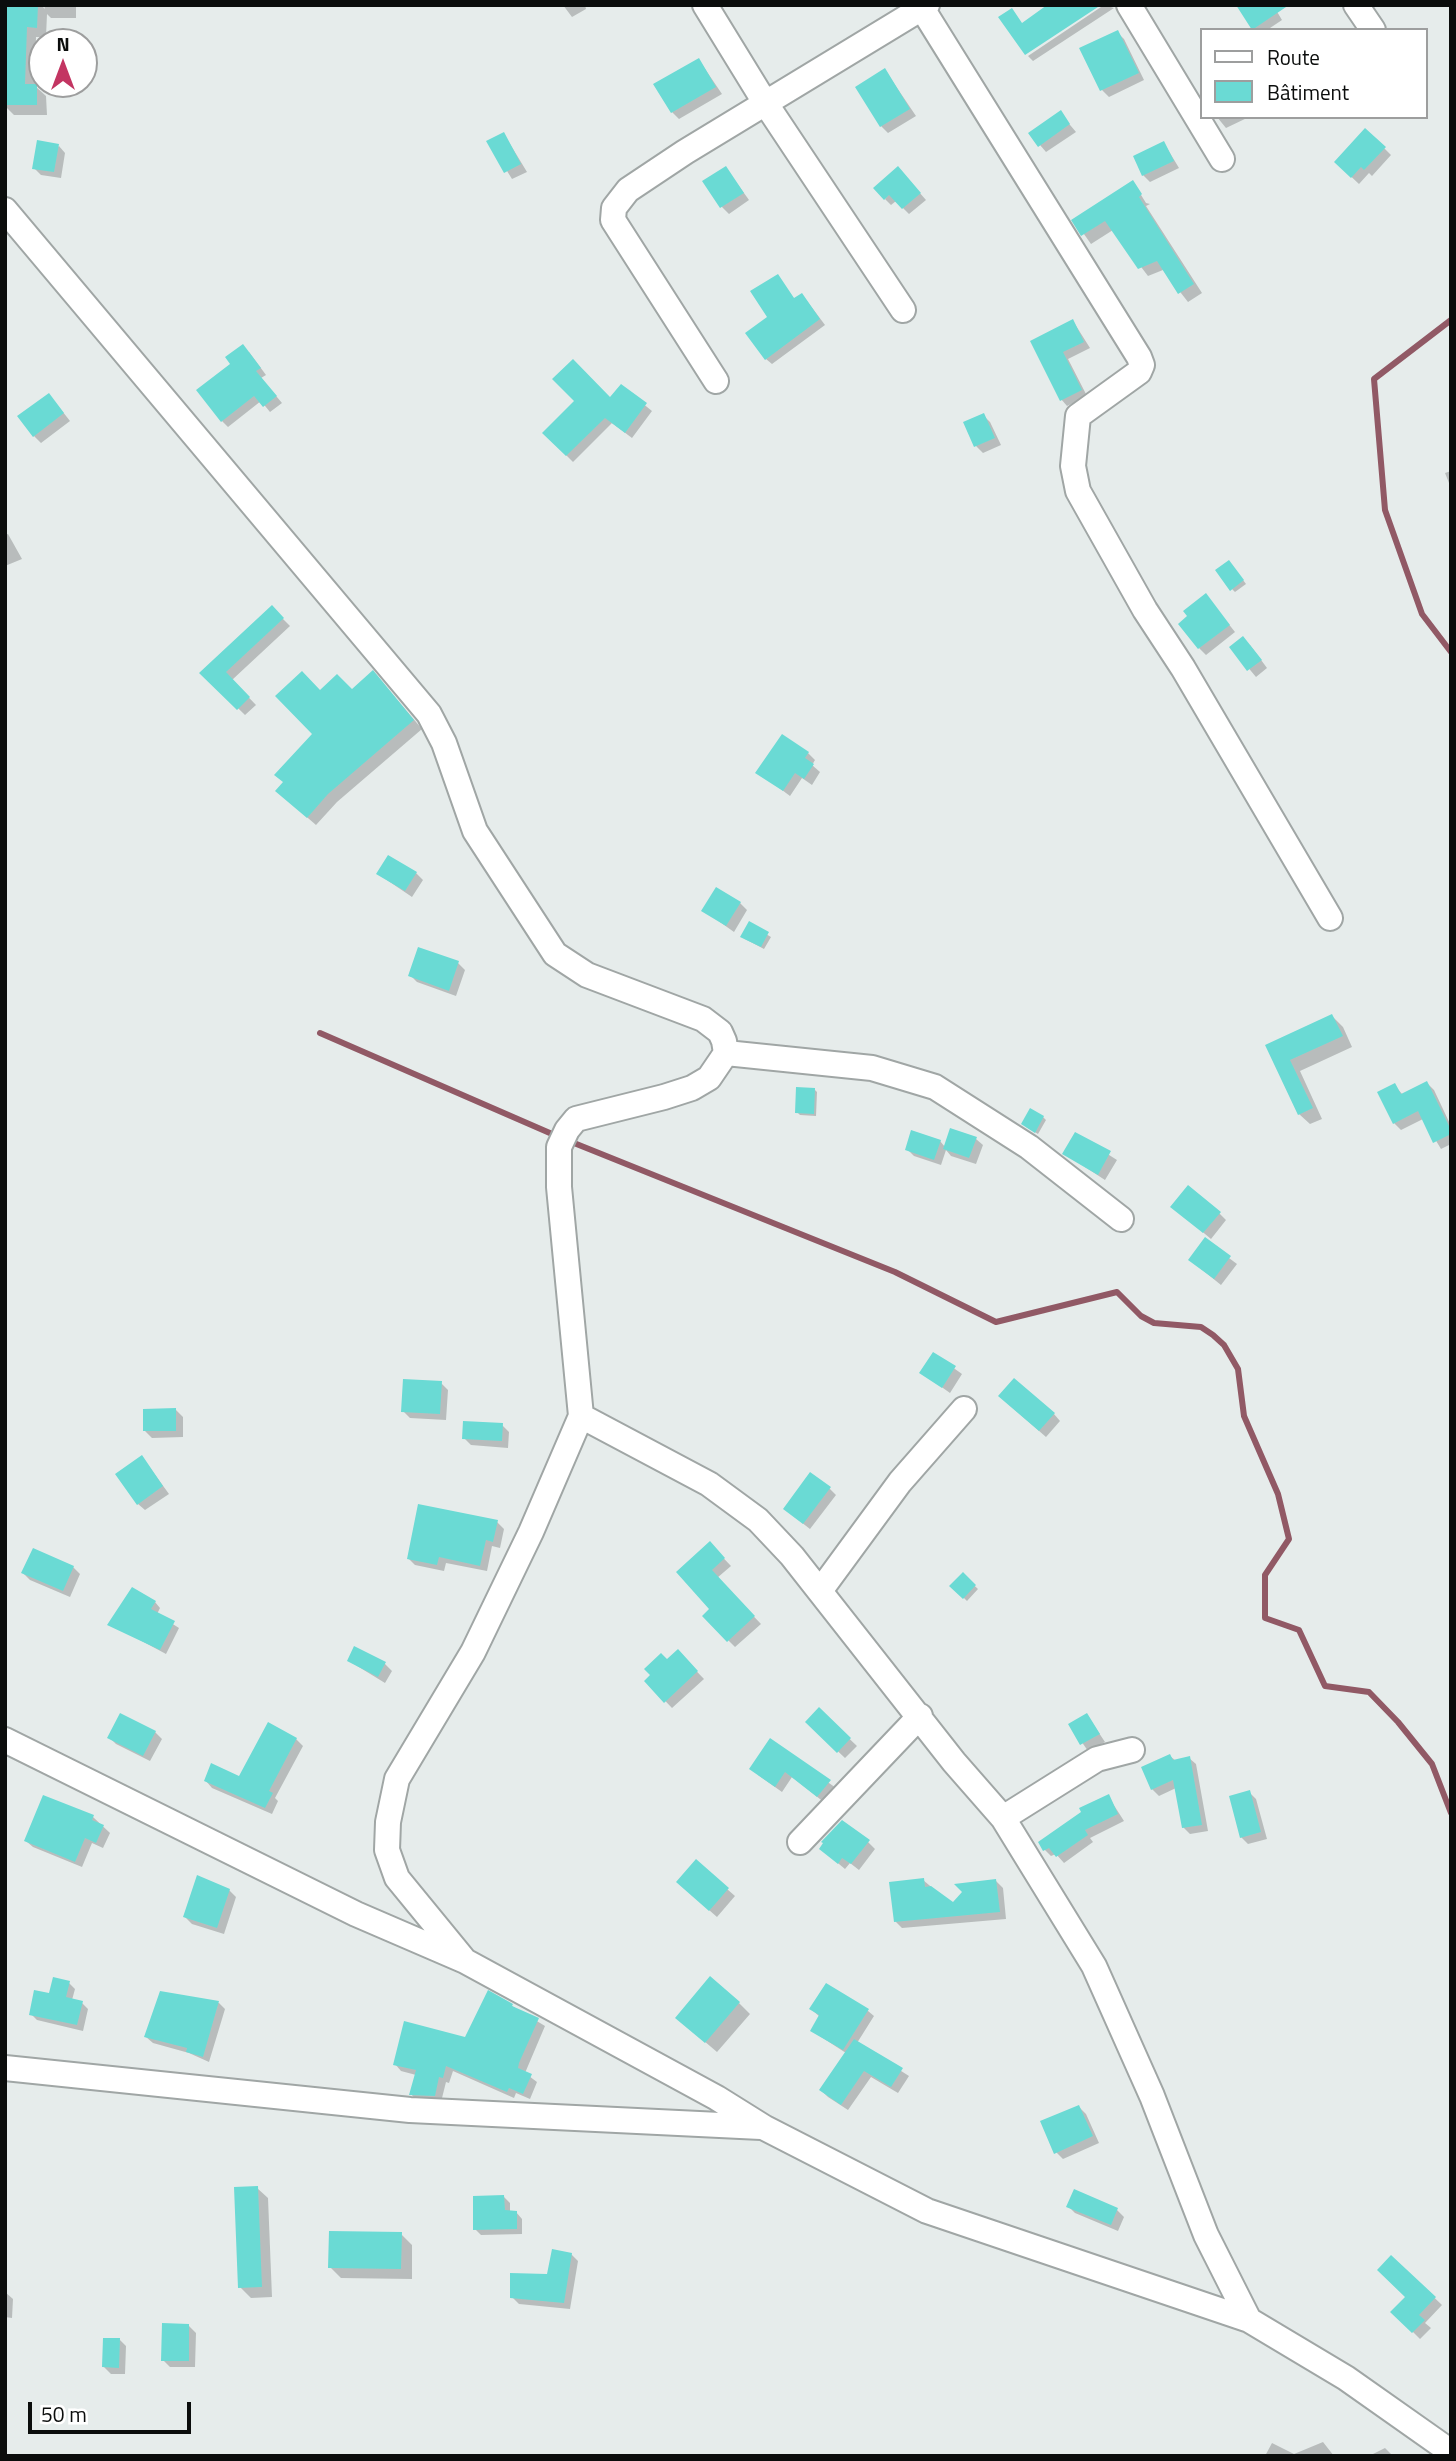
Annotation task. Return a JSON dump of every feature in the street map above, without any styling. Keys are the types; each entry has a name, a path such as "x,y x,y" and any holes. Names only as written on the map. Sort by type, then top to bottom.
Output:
{"street":[{"path":"705,5 764,101 903,310"},
{"path":"1129,5 1222,159"},
{"path":"1356,5 1372,28"},
{"path":"716,382 612,214 628,190 764,101 923,6 1142,365 1139,372 1078,416 1073,466 1078,491 1145,610 1183,668 1330,918"},
{"path":"5,210 429,713 444,743 475,831 555,954 587,975 703,1019 720,1032 726,1053"},
{"path":"726,1053 872,1068 934,1087 1029,1147 1121,1219"},
{"path":"465,1961 397,1878 387,1850 397,1779 473,1652 531,1532 581,1416 574,1321 559,1187 559,1147 566,1130 576,1119 692,1088 709,1078 726,1053"},
{"path":"820,1591 900,1482 964,1409"},
{"path":"581,1416 709,1484 758,1520 820,1591 954,1762 1003,1818 1094,1966 1152,2096 1206,2235 1249,2320"},
{"path":"800,1842 920,1716"},
{"path":"5,1740 356,1913 465,1961 717,2098 765,2128 927,2211 1249,2320 1346,2378 1451,2452"},
{"path":"1003,1818 1097,1759 1132,1750"},
{"path":"5,2068 410,2110 765,2128"}],"building":[{"path":"5,5 38,5 37,28 27,27 25,84 28,84 28,98 37,98 37,105 5,105"},
{"path":"1047,5 1101,5 1025,55 998,17 1012,8 1022,23"},
{"path":"1236,5 1289,5 1255,28 1251,28"},
{"path":"1118,30 1139,73 1100,91 1079,48"},
{"path":"699,58 716,87 671,113 653,84"},
{"path":"885,68 910,109 880,127 855,87"},
{"path":"1061,110 1070,124 1038,147 1028,133"},
{"path":"1365,128 1386,147 1364,170 1361,167 1351,178 1334,162"},
{"path":"504,132 521,164 504,173 486,141"},
{"path":"37,140 59,144 54,172 32,169"},
{"path":"1164,141 1174,161 1142,176 1133,156"},
{"path":"726,166 744,193 720,208 702,181"},
{"path":"898,166 921,193 902,209 889,195 884,200 873,188"},
{"path":"1133,180 1142,194 1139,197 1194,284 1178,294 1157,261 1138,269 1105,221 1081,236 1071,220"},
{"path":"778,274 794,298 802,293 820,319 765,360 745,333 767,317 750,291"},
{"path":"1073,319 1084,342 1063,352 1082,390 1060,401 1030,341"},
{"path":"243,344 261,368 256,371 277,396 263,407 254,396 221,422 196,390 230,364 225,357"},
{"path":"573,359 610,397 621,384 647,403 625,433 605,418 566,456 542,433 574,401 552,379"},
{"path":"49,393 64,413 33,437 17,416"},
{"path":"984,413 995,438 974,447 963,422"},
{"path":"1229,560 1244,580 1230,591 1215,570"},
{"path":"1206,593 1230,625 1198,649 1178,624 1187,616 1183,611"},
{"path":"272,605 284,618 226,672 250,697 237,710 199,673"},
{"path":"1243,636 1262,660 1247,671 1229,647"},
{"path":"373,670 414,720 328,794 307,818 275,791 283,782 274,775 312,734 275,696 302,671 320,690 337,674 352,689"},
{"path":"782,734 809,752 805,758 814,764 804,779 795,773 783,791 755,773"},
{"path":"388,855 417,872 405,891 376,874"},
{"path":"716,887 741,902 726,926 701,911"},
{"path":"749,921 769,932 761,947 740,937"},
{"path":"418,947 459,961 449,991 408,976"},
{"path":"1332,1014 1343,1036 1290,1060 1313,1108 1298,1115 1265,1045"},
{"path":"1427,1081 1451,1130 1451,1134 1433,1143 1418,1111 1393,1124 1377,1092 1395,1083 1401,1094"},
{"path":"796,1087 815,1088 814,1114 795,1113"},
{"path":"1030,1108 1044,1116 1035,1133 1021,1124"},
{"path":"950,1128 977,1137 969,1158 943,1149"},
{"path":"911,1130 941,1140 934,1160 905,1150"},
{"path":"1075,1132 1111,1151 1098,1175 1062,1154"},
{"path":"1188,1185 1221,1212 1203,1233 1170,1207"},
{"path":"1205,1237 1231,1256 1214,1279 1188,1260"},
{"path":"933,1352 956,1366 942,1388 919,1373"},
{"path":"1014,1378 1055,1413 1039,1431 998,1396"},
{"path":"403,1379 442,1381 440,1414 401,1412"},
{"path":"176,1408 176,1431 143,1431 143,1409"},
{"path":"463,1421 503,1423 502,1441 462,1439"},
{"path":"142,1455 163,1486 137,1505 115,1474"},
{"path":"810,1472 831,1487 803,1524 783,1509"},
{"path":"418,1504 498,1520 493,1542 486,1540 480,1566 439,1557 437,1565 407,1559"},
{"path":"710,1541 725,1558 712,1570 755,1616 727,1642 702,1616 709,1609 676,1572"},
{"path":"33,1548 74,1566 63,1591 21,1573"},
{"path":"963,1572 976,1585 963,1599 949,1586"},
{"path":"132,1587 156,1601 151,1609 175,1621 160,1650 107,1625"},
{"path":"354,1646 386,1662 378,1677 347,1661"},
{"path":"678,1649 698,1671 664,1703 644,1681 650,1675 644,1669 661,1653 667,1659"},
{"path":"819,1707 851,1738 837,1753 805,1722"},
{"path":"120,1713 156,1731 143,1756 107,1738"},
{"path":"1087,1713 1100,1734 1080,1745 1068,1724"},
{"path":"268,1722 297,1738 269,1791 273,1793 265,1808 204,1781 211,1763 239,1776"},
{"path":"770,1738 831,1780 817,1797 785,1772 775,1787 749,1769"},
{"path":"1170,1754 1173,1760 1190,1756 1202,1825 1182,1828 1173,1780 1151,1790 1141,1767"},
{"path":"1250,1790 1261,1832 1240,1838 1229,1796"},
{"path":"1109,1794 1118,1814 1085,1830 1088,1835 1056,1857 1049,1848 1043,1851 1038,1842 1081,1812 1079,1808"},
{"path":"43,1795 94,1815 92,1820 104,1825 96,1843 85,1838 75,1862 24,1841"},
{"path":"842,1820 870,1840 851,1864 842,1858 838,1864 819,1849 823,1843 821,1842"},
{"path":"696,1859 729,1888 709,1911 676,1882"},
{"path":"197,1875 230,1889 217,1928 183,1917"},
{"path":"924,1878 925,1887 931,1886 953,1902 962,1892 954,1884 996,1879 1000,1912 894,1922 889,1882"},
{"path":"710,1976 740,2002 705,2043 675,2018"},
{"path":"53,1977 70,1981 66,1997 83,2001 77,2025 29,2015 34,1990 49,1993"},
{"path":"826,1983 869,2009 843,2050 810,2031 819,2015 809,2009"},
{"path":"488,1990 513,2004 512,2006 539,2018 519,2063 518,2068 532,2074 523,2094 509,2088 507,2092 446,2066 443,2078 439,2077 435,2096 409,2095 416,2070 393,2065 404,2021 465,2037"},
{"path":"160,1991 219,2001 203,2057 186,2052 187,2048 144,2037"},
{"path":"854,2039 903,2068 891,2087 864,2071 841,2105 819,2090"},
{"path":"1079,2105 1093,2136 1054,2154 1040,2121"},
{"path":"258,2186 262,2287 238,2288 234,2187"},
{"path":"1074,2189 1118,2208 1111,2225 1066,2207"},
{"path":"504,2195 505,2210 517,2211 517,2229 473,2230 473,2196"},
{"path":"329,2231 402,2232 401,2269 328,2268"},
{"path":"552,2249 572,2253 564,2303 510,2298 510,2273 547,2274"},
{"path":"1391,2255 1436,2297 1419,2315 1425,2320 1412,2333 1390,2312 1405,2297 1377,2270"},
{"path":"162,2323 189,2324 189,2361 161,2361"},
{"path":"103,2338 120,2338 119,2368 102,2367"}],"waterway":[{"path":"1451,320 1374,379 1385,510 1422,614 1451,652"},
{"path":"320,1033 559,1137"},
{"path":"569,1141 895,1272 996,1322 1117,1292 1141,1316 1154,1323 1201,1327 1213,1335 1224,1345 1238,1369 1244,1416 1278,1494 1289,1539 1265,1575 1265,1618 1299,1630 1325,1686 1369,1692 1398,1722 1432,1764 1451,1813"}]}
